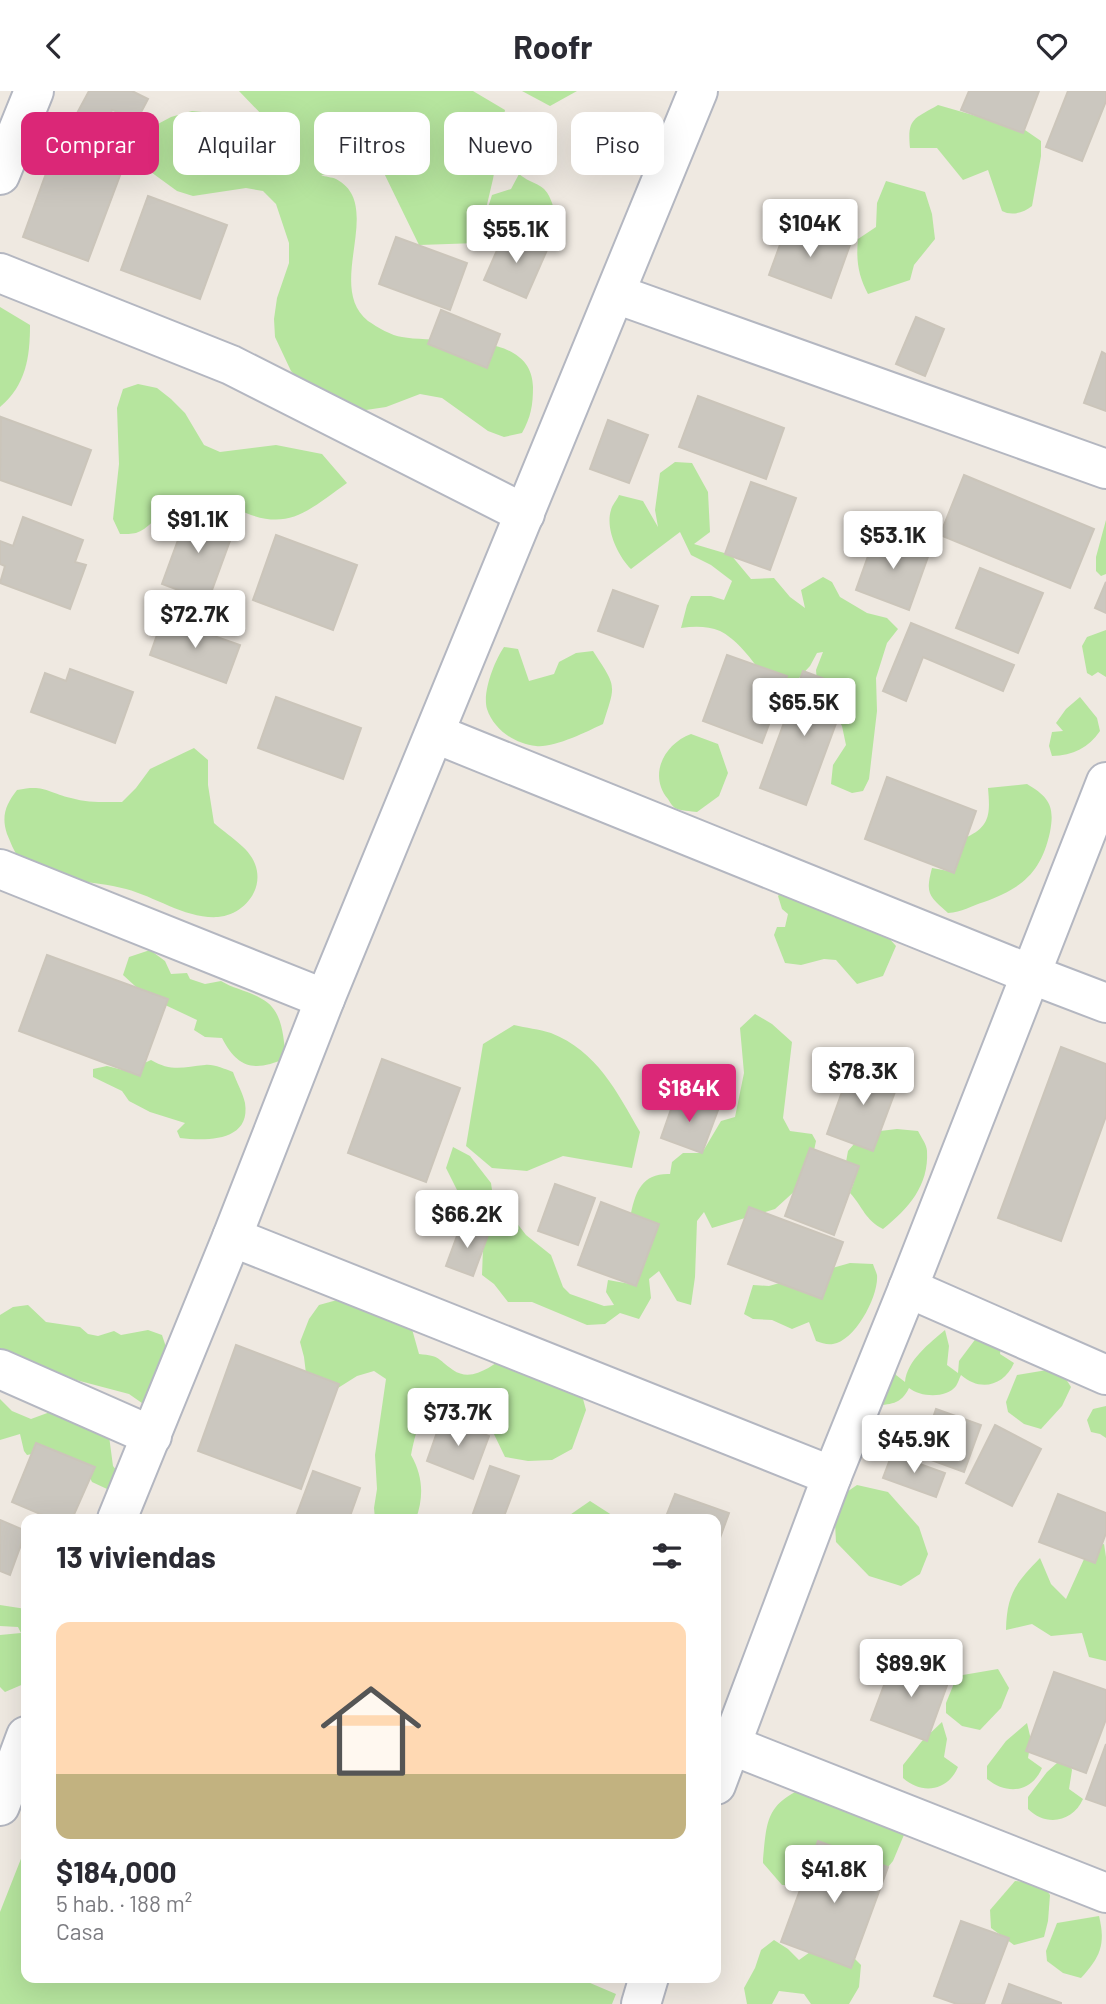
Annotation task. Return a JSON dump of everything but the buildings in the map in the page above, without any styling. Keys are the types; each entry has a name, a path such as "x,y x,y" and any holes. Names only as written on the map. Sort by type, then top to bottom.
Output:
{"street":[{"path":"0,175 34,91"},
{"path":"119,1514 325,999 698,91"},
{"path":"0,273 231,365 525,514"},
{"path":"616,295 1106,469"},
{"path":"436,734 1106,1003"},
{"path":"721,1772 832,1476 1106,782"},
{"path":"0,869 325,999"},
{"path":"232,1237 832,1476"},
{"path":"908,1289 1106,1375"},
{"path":"0,1369 152,1436"},
{"path":"731,1745 1106,1893"},
{"path":"0,1806 21,1749"}],"green space":[{"path":"239,91 473,91 505,110 444,112 444,175 494,175 478,243 419,245 385,175 430,175 430,112 314,112 314,175 336,179 350,191 356,207 351,288 356,306 368,321 398,336 481,343 517,356 529,368 533,387 531,411 522,433 504,437 488,431 442,398 420,394 386,407 347,409 303,384 291,371 275,337 277,298 289,263 289,243 276,204 263,191 246,188 193,196 177,191 155,175 159,175 159,123 173,116 173,175 300,175 300,112 259,112"},
{"path":"522,91 577,91 550,106"},
{"path":"938,105 1025,130 1041,141 1032,206 1017,213 1002,211 988,170 963,180 937,148 910,148 911,125 923,113"},
{"path":"518,175 540,186 552,203 558,224 529,235 491,230 485,217 492,195 511,189"},
{"path":"886,181 925,192 932,214 935,239 914,265 910,280 868,294 859,267 858,239 876,227 877,203"},
{"path":"0,307 30,325 25,370 16,389 0,407"},
{"path":"138,384 157,388 171,399 185,413 204,445 220,452 276,445 322,454 347,483 307,511 282,519 253,516 213,498 197,497 173,505 142,530 120,534 113,519 119,464 117,408 123,389"},
{"path":"675,462 692,463 708,492 710,532 694,544 731,555 751,579 774,578 790,597 805,608 801,590 823,577 832,582 840,597 867,613 887,618 898,629 887,643 876,678 877,711 869,779 863,791 852,793 831,784 833,765 846,745 842,726 817,682 816,670 823,652 817,653 810,666 786,692 771,691 750,657 727,635 706,627 681,628 691,596 711,596 724,600 732,581 711,565 691,555 680,532 631,569 622,557 611,534 610,517 613,504 619,495 643,501 658,527 655,510 660,473"},
{"path":"1106,520 1106,574 1101,576 1096,571 1096,557"},
{"path":"1106,630 1106,677 1098,672 1092,676 1087,673 1082,646 1087,637"},
{"path":"504,647 518,649 529,681 554,674 559,662 576,653 593,651 607,672 612,686 603,724 552,745 528,745 506,735 490,717 486,702 490,677"},
{"path":"1080,697 1097,718 1100,731 1091,742 1080,749 1052,756 1049,746 1052,732 1063,731 1056,723 1066,709"},
{"path":"691,734 718,744 728,773 719,796 697,812 674,807 662,790 659,780 659,771 667,753 673,745"},
{"path":"194,748 208,760 208,785 214,823 243,847 255,864 257,883 254,892 236,912 218,917 194,915 126,889 42,872 15,853 4,821 7,805 17,790 40,788 84,801 122,802 150,769"},
{"path":"1027,784 1041,793 1049,803 1052,815 1046,846 1035,868 1019,885 1009,891 966,909 948,913 930,894 932,868 954,872 967,837 985,823 989,804 988,788"},
{"path":"785,888 887,936 896,946 883,976 857,984 836,960 824,959 801,965 785,963 774,935 777,927 785,927 788,914 782,909 778,896"},
{"path":"150,950 165,961 171,974 187,973 190,979 205,984 221,981 269,1004 281,1024 286,1058 256,1066 241,1062 222,1038 205,1037 194,1030 197,1020 146,996 123,975 129,957"},
{"path":"755,1014 772,1024 792,1042 783,1118 790,1131 812,1134 816,1141 808,1179 775,1209 712,1228 704,1212 697,1221 691,1305 677,1301 659,1271 649,1279 651,1298 639,1319 620,1313 605,1324 587,1325 532,1302 508,1302 494,1284 482,1275 483,1248 488,1236 461,1225 457,1190 446,1168 453,1147 470,1156 491,1183 493,1197 503,1213 551,1255 563,1287 570,1294 604,1306 614,1305 606,1292 608,1280 636,1285 659,1224 631,1213 638,1190 653,1176 670,1174 672,1162 683,1153 702,1153 721,1121 735,1117 744,1073 740,1028"},
{"path":"514,1025 551,1033 567,1041 581,1050 604,1074 640,1132 632,1168 563,1156 527,1171 492,1168 466,1146 483,1044"},
{"path":"151,1060 171,1067 208,1065 233,1072 245,1103 245,1116 241,1125 234,1132 214,1139 180,1138 177,1131 185,1123 150,1112 129,1101 122,1091 93,1077 93,1069 107,1066 127,1071"},
{"path":"880,1131 918,1131 927,1149 927,1164 921,1186 915,1196 883,1229 868,1217 850,1193 859,1167 846,1162 848,1151 854,1144 873,1150"},
{"path":"850,1263 873,1264 877,1284 864,1316 841,1341 824,1344 816,1341 809,1322 792,1329 772,1320 753,1319 744,1314 753,1285 769,1286"},
{"path":"348,1297 410,1322 419,1354 435,1357 460,1374 481,1372 508,1355 579,1384 586,1410 572,1449 552,1460 528,1461 505,1457 492,1430 478,1425 454,1403 443,1406 422,1420 413,1444 411,1455 421,1486 417,1514 375,1514 377,1489 375,1455 386,1379 374,1371 357,1376 330,1393 307,1382 300,1342 309,1319 319,1305"},
{"path":"28,1305 46,1322 80,1327 88,1334 98,1336 114,1331 121,1335 148,1330 162,1335 166,1347 193,1387 181,1410 152,1410 129,1394 76,1380 0,1348 0,1315 13,1307"},
{"path":"945,1330 949,1346 947,1365 958,1373 959,1361 977,1337 1002,1336 1000,1354 1014,1363 1010,1371 998,1381 983,1385 961,1375 952,1390 940,1395 926,1395 909,1388 899,1401 873,1406 898,1357 896,1375 905,1382 915,1359"},
{"path":"1059,1368 1071,1387 1062,1406 1041,1429 1024,1424 1008,1412 1006,1402 1017,1375"},
{"path":"0,1399 12,1411 31,1419 69,1405 109,1436 113,1466 127,1484 120,1495 92,1482 90,1478 94,1467 37,1443 32,1454 27,1455 20,1434 0,1440"},
{"path":"1106,1406 1106,1438 1091,1432 1087,1420 1093,1409"},
{"path":"857,1485 888,1492 919,1527 928,1554 920,1574 901,1586 869,1576 836,1542 835,1523 841,1496"},
{"path":"590,1501 610,1514 571,1514"},
{"path":"1104,1544 1106,1661 1089,1657 1082,1633 1051,1636 1032,1624 1006,1630 1008,1607 1014,1590 1040,1558 1051,1584 1066,1599 1089,1548"},
{"path":"0,1605 21,1608 21,1633 18,1627 0,1626"},
{"path":"21,1633 21,1685 5,1692 0,1687 0,1635"},
{"path":"998,1669 1009,1688 1001,1708 980,1730 962,1726 946,1713 946,1703 957,1676"},
{"path":"942,1722 947,1739 944,1757 958,1767 954,1775 941,1786 918,1787 903,1778 903,1765"},
{"path":"1027,1723 1031,1740 1028,1758 1042,1768 1032,1783 1025,1787 1002,1788 987,1779 987,1766 1006,1741"},
{"path":"1067,1754 1072,1770 1069,1789 1083,1799 1079,1807 1066,1817 1058,1819 1051,1820 1035,1815 1028,1809 1028,1797 1047,1772"},
{"path":"813,1783 906,1830 888,1867 818,1841 808,1867 797,1885 782,1885 763,1863 768,1822 786,1797"},
{"path":"21,1859 21,1983 590,1983 616,1994 612,2004 0,2004 0,1912"},
{"path":"1015,1881 1042,1884 1050,1895 1044,1937 1014,1945 991,1928 990,1910"},
{"path":"1099,1916 1102,1935 1100,1950 1081,1978 1063,1973 1047,1961 1046,1951 1057,1923"},
{"path":"774,1940 799,1960 824,1942 841,1945 861,1965 859,1987 849,2004 811,2004 804,1994 779,1991 772,2004 747,2004 744,1988 761,1950"}]}
